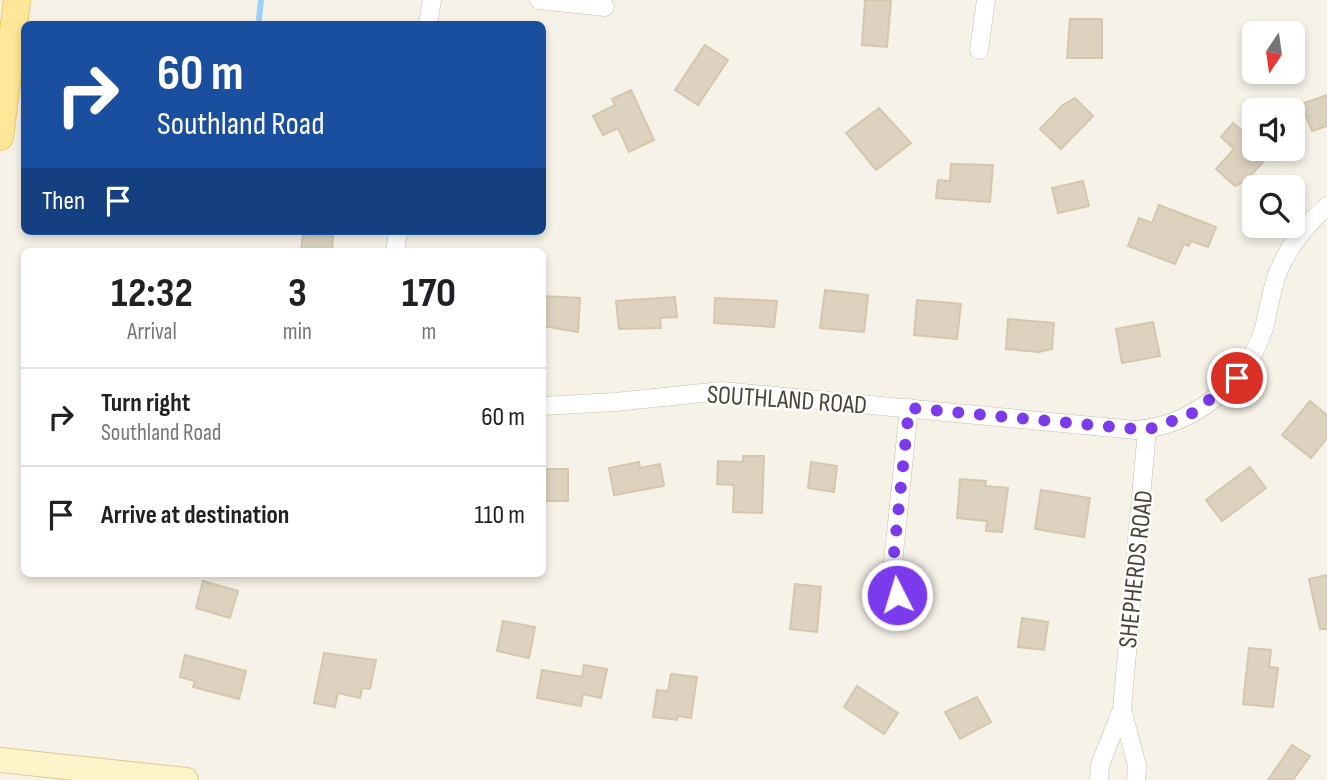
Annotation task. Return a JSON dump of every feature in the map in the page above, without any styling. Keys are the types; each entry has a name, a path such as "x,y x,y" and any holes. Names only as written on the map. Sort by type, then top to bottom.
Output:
{"main road":[{"path":"0,137 17,0"}],"street":[{"path":"428,21 432,0"},
{"path":"539,0 605,7"},
{"path":"979,50 986,0"},
{"name":"SOUTHLAND ROAD","path":"546,406 722,391 1147,430 1191,414 1237,378 1252,355 1264,328 1279,268 1309,223 1327,206"},
{"path":"909,408 893,563 897,595 909,615"},
{"name":"SHEPHERDS ROAD","path":"1099,780 1100,765 1122,709 1147,430"},
{"name":"SHEPHERDS ROAD","path":"1122,709 1137,766 1136,780"},
{"path":"0,760 186,780"}],"building":[{"path":"865,0 891,0 887,47 862,45"},
{"path":"1070,19 1102,19 1102,58 1067,58"},
{"path":"705,45 728,60 698,105 675,90"},
{"path":"631,90 654,140 629,152 618,128 603,135 593,116 615,105 612,99"},
{"path":"1327,95 1327,126 1312,131 1305,114 1305,103"},
{"path":"1075,98 1093,116 1061,149 1040,129 1063,105"},
{"path":"879,108 911,143 876,170 846,133"},
{"path":"1233,123 1242,131 1242,161 1264,161 1251,175 1242,175 1242,182 1235,186 1216,169 1234,149 1221,137"},
{"path":"951,164 993,165 990,202 936,198 938,180 950,181"},
{"path":"1083,181 1089,206 1058,213 1052,188"},
{"path":"1159,205 1216,227 1208,247 1191,241 1189,246 1184,244 1175,264 1128,246 1139,218 1152,223"},
{"path":"303,235 333,236 332,248 301,248"},
{"path":"825,290 868,295 864,332 820,328"},
{"path":"546,296 580,298 578,332 546,327"},
{"path":"675,297 677,317 660,318 661,328 619,329 616,301"},
{"path":"715,298 777,301 774,327 714,323"},
{"path":"917,300 961,304 957,339 914,335"},
{"path":"1008,319 1054,323 1052,349 1039,352 1006,349"},
{"path":"1153,322 1160,356 1122,363 1116,329"},
{"path":"1310,401 1327,415 1327,438 1311,458 1282,435"},
{"path":"743,456 764,456 762,513 733,512 734,485 717,484 718,461 743,462"},
{"path":"639,462 640,468 660,464 664,486 614,495 609,468"},
{"path":"811,462 837,466 834,492 808,488"},
{"path":"1250,467 1266,488 1222,521 1206,500"},
{"path":"546,469 568,469 568,501 546,501"},
{"path":"960,479 986,481 985,486 1008,488 1002,532 986,531 987,521 957,518"},
{"path":"1041,490 1090,498 1084,537 1035,529"},
{"path":"1327,575 1327,629 1320,629 1309,579"},
{"path":"203,581 238,591 230,618 196,608"},
{"path":"795,584 821,587 817,632 790,629"},
{"path":"1022,618 1048,622 1044,650 1018,647"},
{"path":"503,621 535,627 529,658 497,651"},
{"path":"1249,648 1271,650 1269,667 1278,668 1273,707 1243,704"},
{"path":"324,653 376,660 370,689 362,688 360,698 338,693 335,707 314,703"},
{"path":"185,655 246,671 239,699 193,687 195,681 180,677"},
{"path":"584,665 607,669 601,698 583,694 581,706 537,698 542,670 582,677"},
{"path":"671,674 697,677 691,718 678,716 677,720 653,717 657,690 668,691"},
{"path":"857,686 898,713 884,734 844,707"},
{"path":"977,697 991,722 960,739 945,712"},
{"path":"1292,745 1310,756 1293,780 1268,780"}],"waterway":[{"path":"259,19 261,0"}],"route":[{"path":"897,595 893,563 909,408 1147,430 1191,414 1237,378"}]}
